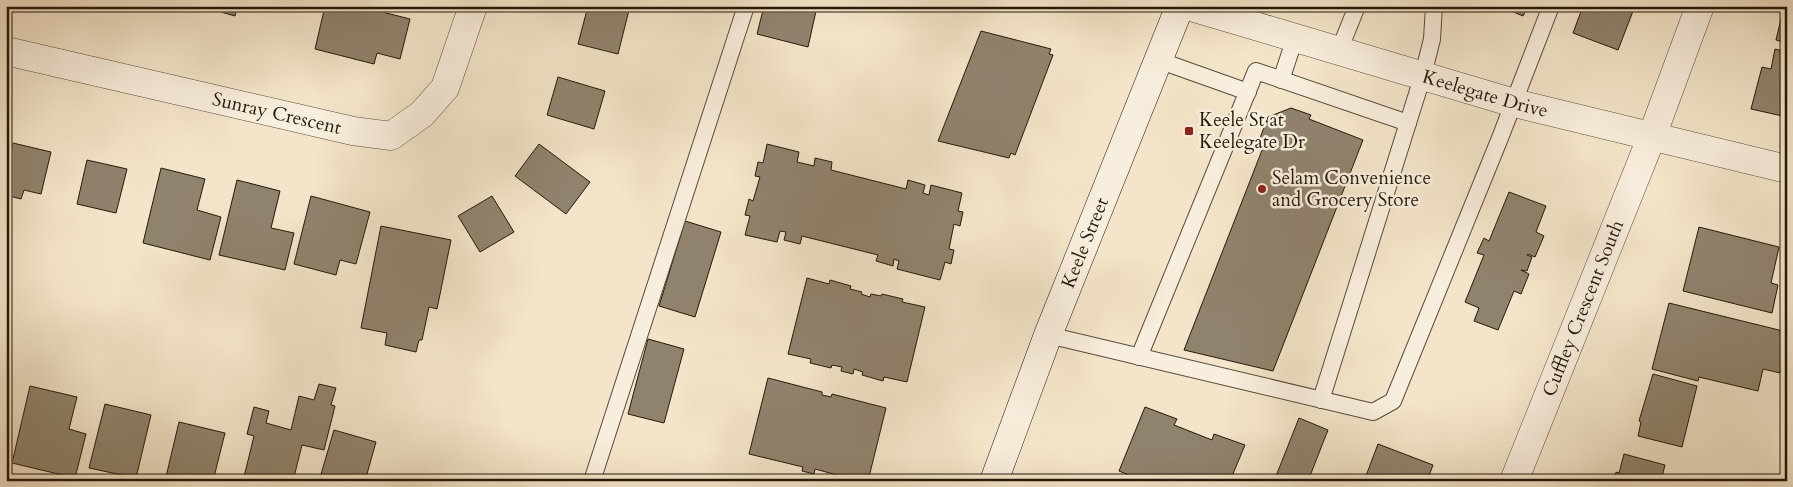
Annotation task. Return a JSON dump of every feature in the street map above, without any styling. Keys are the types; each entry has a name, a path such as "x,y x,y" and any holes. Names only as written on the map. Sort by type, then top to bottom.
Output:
{"street":[{"name":"Sunray Crescent","path":"6,51 353,131 391,136 422,114 445,88 473,6"},
{"name":"Keele Street","path":"994,481 1048,335 1180,6"},
{"name":"Keelegate Drive","path":"1188,6 1423,74 1514,103 1787,169"},
{"name":"Cuffley Crescent South","path":"1514,481 1652,136 1700,6"}],"lane":[{"path":"592,481 746,6"},
{"path":"1339,51 1357,6"},
{"path":"1321,400 1423,74 1432,39 1434,6"},
{"path":"1048,335 1373,412 1394,401 1551,6"},
{"path":"1281,80 1295,38"},
{"path":"1158,60 1248,92"},
{"path":"1139,357 1256,71 1408,123"}],"building":[{"path":"200,6 237,6 235,16"},
{"path":"325,6 359,6 410,19 400,59 377,53 374,64 315,49"},
{"path":"588,6 630,6 618,54 578,44"},
{"path":"764,6 798,6 816,11 808,47 757,34"},
{"path":"1069,6 1082,6 1080,10"},
{"path":"1499,6 1528,6 1523,16"},
{"path":"1583,6 1635,6 1618,50 1573,33"},
{"path":"1784,6 1787,6 1787,43 1776,40"},
{"path":"981,31 1051,49 1049,54 1053,55 1015,155 1011,153 1009,158 938,141"},
{"path":"1775,49 1787,52 1787,117 1751,109 1762,67 1771,69"},
{"path":"558,77 605,91 594,129 547,115"},
{"path":"1291,108 1311,115 1309,119 1363,140 1273,371 1184,350 1266,140 1260,138 1268,117"},
{"path":"13,143 51,152 41,194 24,190 21,199 6,195 6,170"},
{"path":"539,144 590,182 566,214 515,176"},
{"path":"767,144 799,152 797,162 814,166 815,158 832,162 831,170 906,189 908,180 925,185 923,193 929,195 931,185 962,193 958,211 963,212 960,226 954,224 949,249 954,250 951,264 945,262 940,280 897,269 899,261 894,259 893,266 876,261 878,255 802,236 800,244 784,240 786,232 780,231 777,242 745,235 750,216 745,215 749,199 753,201 760,177 755,176 758,162 763,163"},
{"path":"87,160 127,169 116,213 77,204"},
{"path":"161,168 205,179 197,210 221,217 210,260 143,243"},
{"path":"237,180 280,191 271,228 294,233 285,270 219,255"},
{"path":"1509,192 1546,206 1536,232 1544,236 1535,257 1527,255 1532,257 1527,271 1521,270 1529,274 1521,294 1514,291 1498,330 1474,321 1479,308 1465,302 1484,255 1477,253 1484,238 1489,241"},
{"path":"311,196 370,212 356,264 340,260 336,275 294,264"},
{"path":"492,196 514,232 480,252 458,216"},
{"path":"685,221 721,232 695,317 659,306"},
{"path":"381,226 451,240 437,309 429,307 422,340 419,340 416,352 385,345 387,333 361,328"},
{"path":"1699,227 1779,247 1771,283 1778,285 1772,313 1683,291"},
{"path":"807,278 829,284 830,280 851,286 850,289 862,292 861,294 870,297 871,294 881,296 882,294 903,299 902,302 925,307 907,382 884,377 883,381 862,375 863,372 854,369 853,374 841,371 842,367 832,365 831,368 810,363 811,359 788,354"},
{"path":"1669,303 1787,332 1787,344 1780,373 1763,369 1758,391 1699,377 1698,381 1652,369"},
{"path":"648,339 684,349 664,423 628,414"},
{"path":"1653,374 1697,386 1682,447 1638,436 1641,422 1639,421"},
{"path":"768,378 822,392 822,395 831,397 832,394 886,408 868,481 859,481 815,469 814,474 802,471 803,467 749,454"},
{"path":"319,384 336,388 331,405 335,406 324,450 302,445 293,481 243,481 254,436 247,434 254,407 269,411 266,423 291,430 299,396 314,400"},
{"path":"30,386 77,397 69,429 86,434 75,478 12,463"},
{"path":"105,404 151,415 136,478 89,468"},
{"path":"1145,407 1177,419 1174,425 1212,440 1214,434 1245,445 1230,481 1143,481 1119,471"},
{"path":"1299,418 1328,430 1308,481 1274,481"},
{"path":"179,422 225,433 213,481 165,481"},
{"path":"334,430 376,442 365,481 319,481"},
{"path":"1378,444 1433,465 1427,481 1364,481"},
{"path":"1624,454 1665,465 1661,481 1614,481 1616,472 1619,473"}],"place":[{"name":"Keele St at Keelegate Dr","path":"1189,131"},
{"name":"Selam Convenience and Grocery Store","path":"1262,189"}]}
